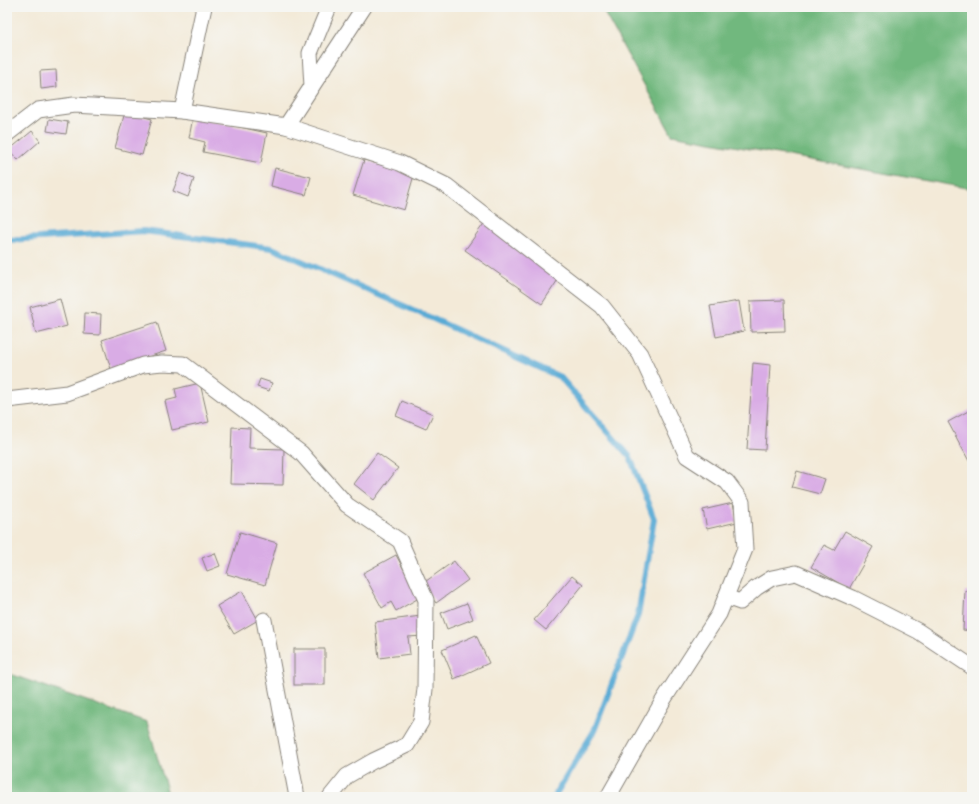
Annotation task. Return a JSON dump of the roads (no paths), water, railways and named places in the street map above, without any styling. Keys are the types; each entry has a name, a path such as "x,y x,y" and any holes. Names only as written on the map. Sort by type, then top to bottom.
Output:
{"street":[{"path":"182,111 204,7"},
{"path":"312,86 310,53 329,7"},
{"path":"286,126 364,7"},
{"path":"7,134 38,110 74,105 182,111 286,126 400,163 447,186 602,306 640,354 687,456 727,482 742,502 745,549 719,614 664,699 608,797"},
{"path":"7,400 67,393 143,365 162,363 183,364 301,453 347,505 400,541 426,600 425,689 421,722 407,745 373,761 347,776 330,797"},
{"path":"726,597 740,602 756,588 772,578 796,573 853,598 918,631 972,667"},
{"path":"264,620 297,797"}],"waterway":[{"path":"7,242 9,240 144,231 272,248 429,317 560,377 630,457 654,519 638,615 594,731 554,797"}]}
